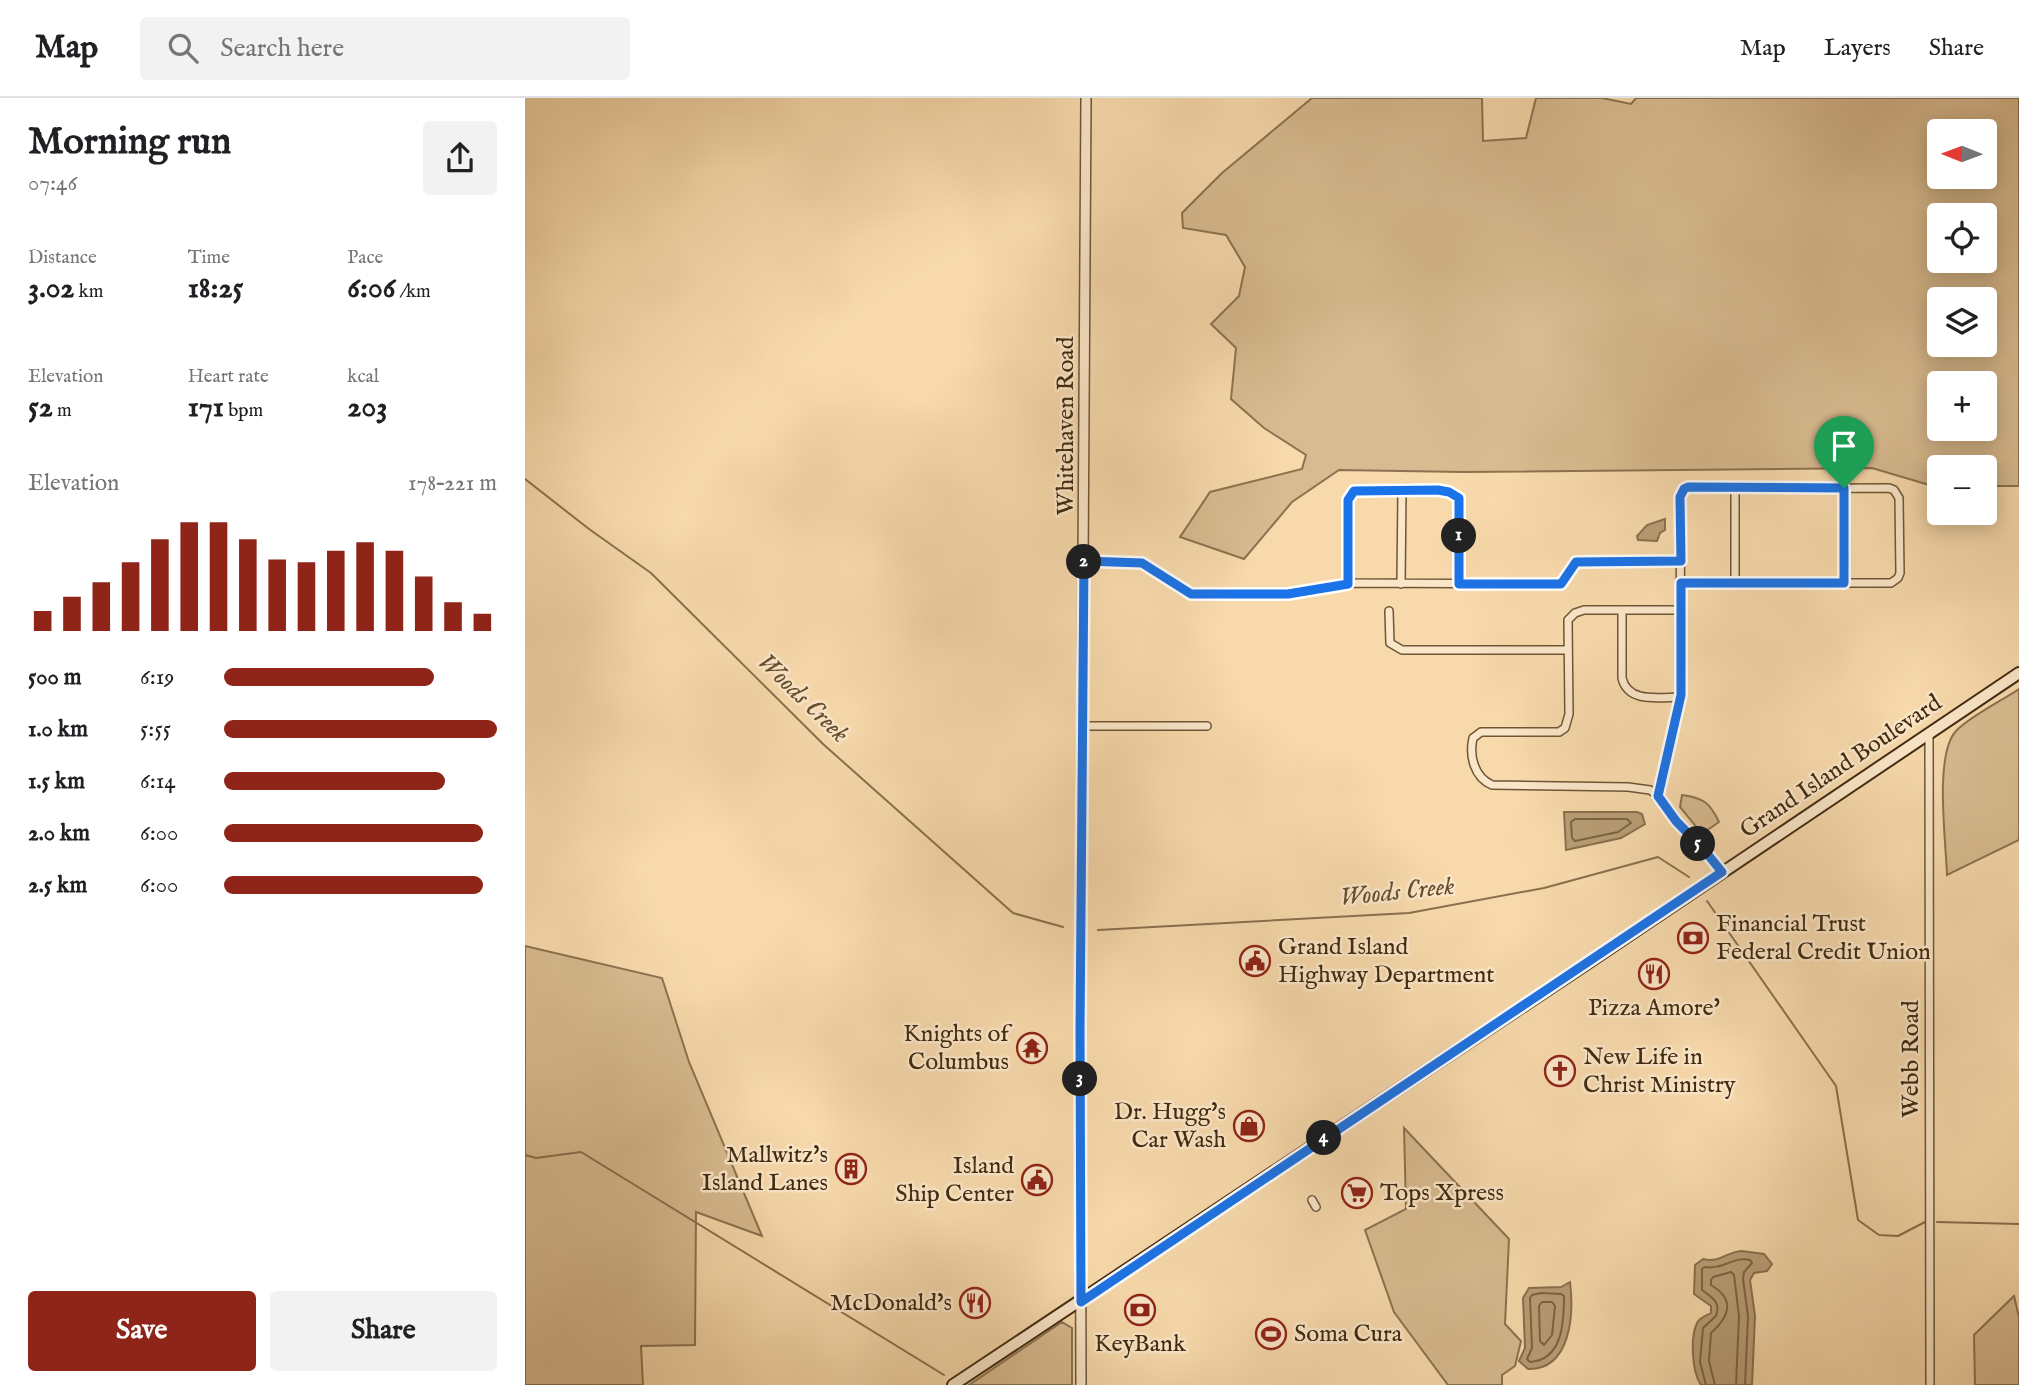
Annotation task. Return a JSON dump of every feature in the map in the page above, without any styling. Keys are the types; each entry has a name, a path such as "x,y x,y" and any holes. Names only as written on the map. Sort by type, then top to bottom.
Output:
{"main road":[{"name":"Grand Island Boulevard","path":"953,1385 2019,673"}],"street":[{"name":"Whitehaven Road","path":"1081,1385 1086,98"},
{"path":"1735,488 1735,583"},
{"path":"1844,488 1844,583"},
{"path":"1658,796 1681,697 1680,497 1684,489 1889,488 1894,490 1899,498 1898,578 1891,583 1681,583"},
{"path":"1348,584 1348,500 1354,491 1359,490 1449,492 1459,498 1459,584"},
{"path":"1401,584 1402,490"},
{"path":"1084,561 1142,563 1191,594 1288,594 1348,584 1561,584 1576,562 1681,561"},
{"path":"1622,610 1622,678 1626,687 1639,697 1681,697"},
{"path":"1682,610 1584,611 1572,615 1567,620 1569,713 1565,728 1559,732 1481,732 1473,738 1472,755 1481,777 1492,785 1628,787 1650,790 1722,872"},
{"path":"1389,611 1390,643 1402,650 1568,650"},
{"path":"1082,726 1207,726"},
{"name":"Webb Road","path":"1929,733 1930,1385"}],"shaded area":[{"path":"1312,98 1482,98 1483,141 1526,138 1536,98 1602,98 1631,104 1636,98 2019,98 2019,486 1997,486 1997,455 1927,455 1927,484 1872,468 1463,472 1339,470 1292,502 1244,559 1180,537 1210,492 1302,469 1306,455 1264,428 1231,399 1236,348 1211,324 1239,296 1245,267 1226,235 1183,228 1182,213 1222,173"},
{"path":"2019,689 2019,840 1947,875 1943,778 1949,743 1962,726"},
{"path":"1682,795 1705,802 1719,822 1702,834 1680,807"},
{"path":"525,946 662,978 689,1062 762,1236 696,1212 695,1345 641,1346 643,1385 525,1385"},
{"path":"1404,1128 1509,1239 1505,1324 1521,1341 1515,1366 1502,1375 1502,1385 1448,1385 1394,1312 1365,1230 1406,1209"},
{"path":"2014,1296 2019,1317 2019,1385 1975,1385 1974,1335"},
{"path":"1062,1322 1072,1328 1072,1385 969,1385"}],"water":[{"path":"1665,519 1665,530 1660,533 1657,541 1638,540 1637,536 1647,525"},
{"path":"1564,812 1637,812 1642,814 1645,824 1621,838 1566,850"},
{"path":"1741,1251 1764,1254 1772,1264 1767,1271 1754,1273 1750,1280 1755,1316 1752,1385 1701,1385 1694,1364 1693,1337 1697,1323 1711,1313 1711,1306 1694,1294 1695,1265 1703,1259 1714,1260"},
{"path":"1570,1282 1571,1309 1567,1338 1553,1360 1542,1367 1528,1369 1519,1361 1525,1348 1523,1298 1529,1288 1561,1287"}],"waterway":[{"name":"Woods Creek","path":"525,479 651,573 823,744 1013,913 1063,927"},
{"name":"Woods Creek","path":"1098,930 1409,913 1544,888 1658,857 1689,877"},
{"name":"Woods Creek","path":"1707,901 1836,1086 1858,1220 1879,1235 1898,1236 1925,1222"},
{"path":"525,1155 536,1158 581,1152 944,1375"},
{"name":"Woods Creek","path":"1937,1222 2019,1224"}],"place":[{"name":"Financial Trust Federal Credit Union","path":"1693,938"},
{"name":"Grand Island Highway Department","path":"1255,961"},
{"name":"Pizza Amore'","path":"1654,974"},
{"name":"Knights of Columbus","path":"1032,1048"},
{"name":"New Life in Christ Ministry","path":"1560,1071"},
{"name":"Dr. Hugg's Car Wash","path":"1249,1126"},
{"name":"Mallwitz's Island Lanes","path":"851,1169"},
{"name":"Island Ship Center","path":"1037,1180"},
{"name":"Tops Xpress","path":"1357,1193"},
{"name":"McDonald's","path":"975,1303"},
{"name":"KeyBank","path":"1140,1310"},
{"name":"Soma Cura","path":"1271,1334"}],"route":[{"path":"1688,487 1844,488 1844,583 1681,583 1681,695 1658,796 1683,830 1722,872 1081,1302 1080,1029 1084,561 1142,563 1179,589 1191,594 1288,594 1348,584 1348,500 1354,491 1438,490 1455,494 1459,498 1459,584 1561,584 1576,562 1681,561 1680,497 1688,487"}]}
